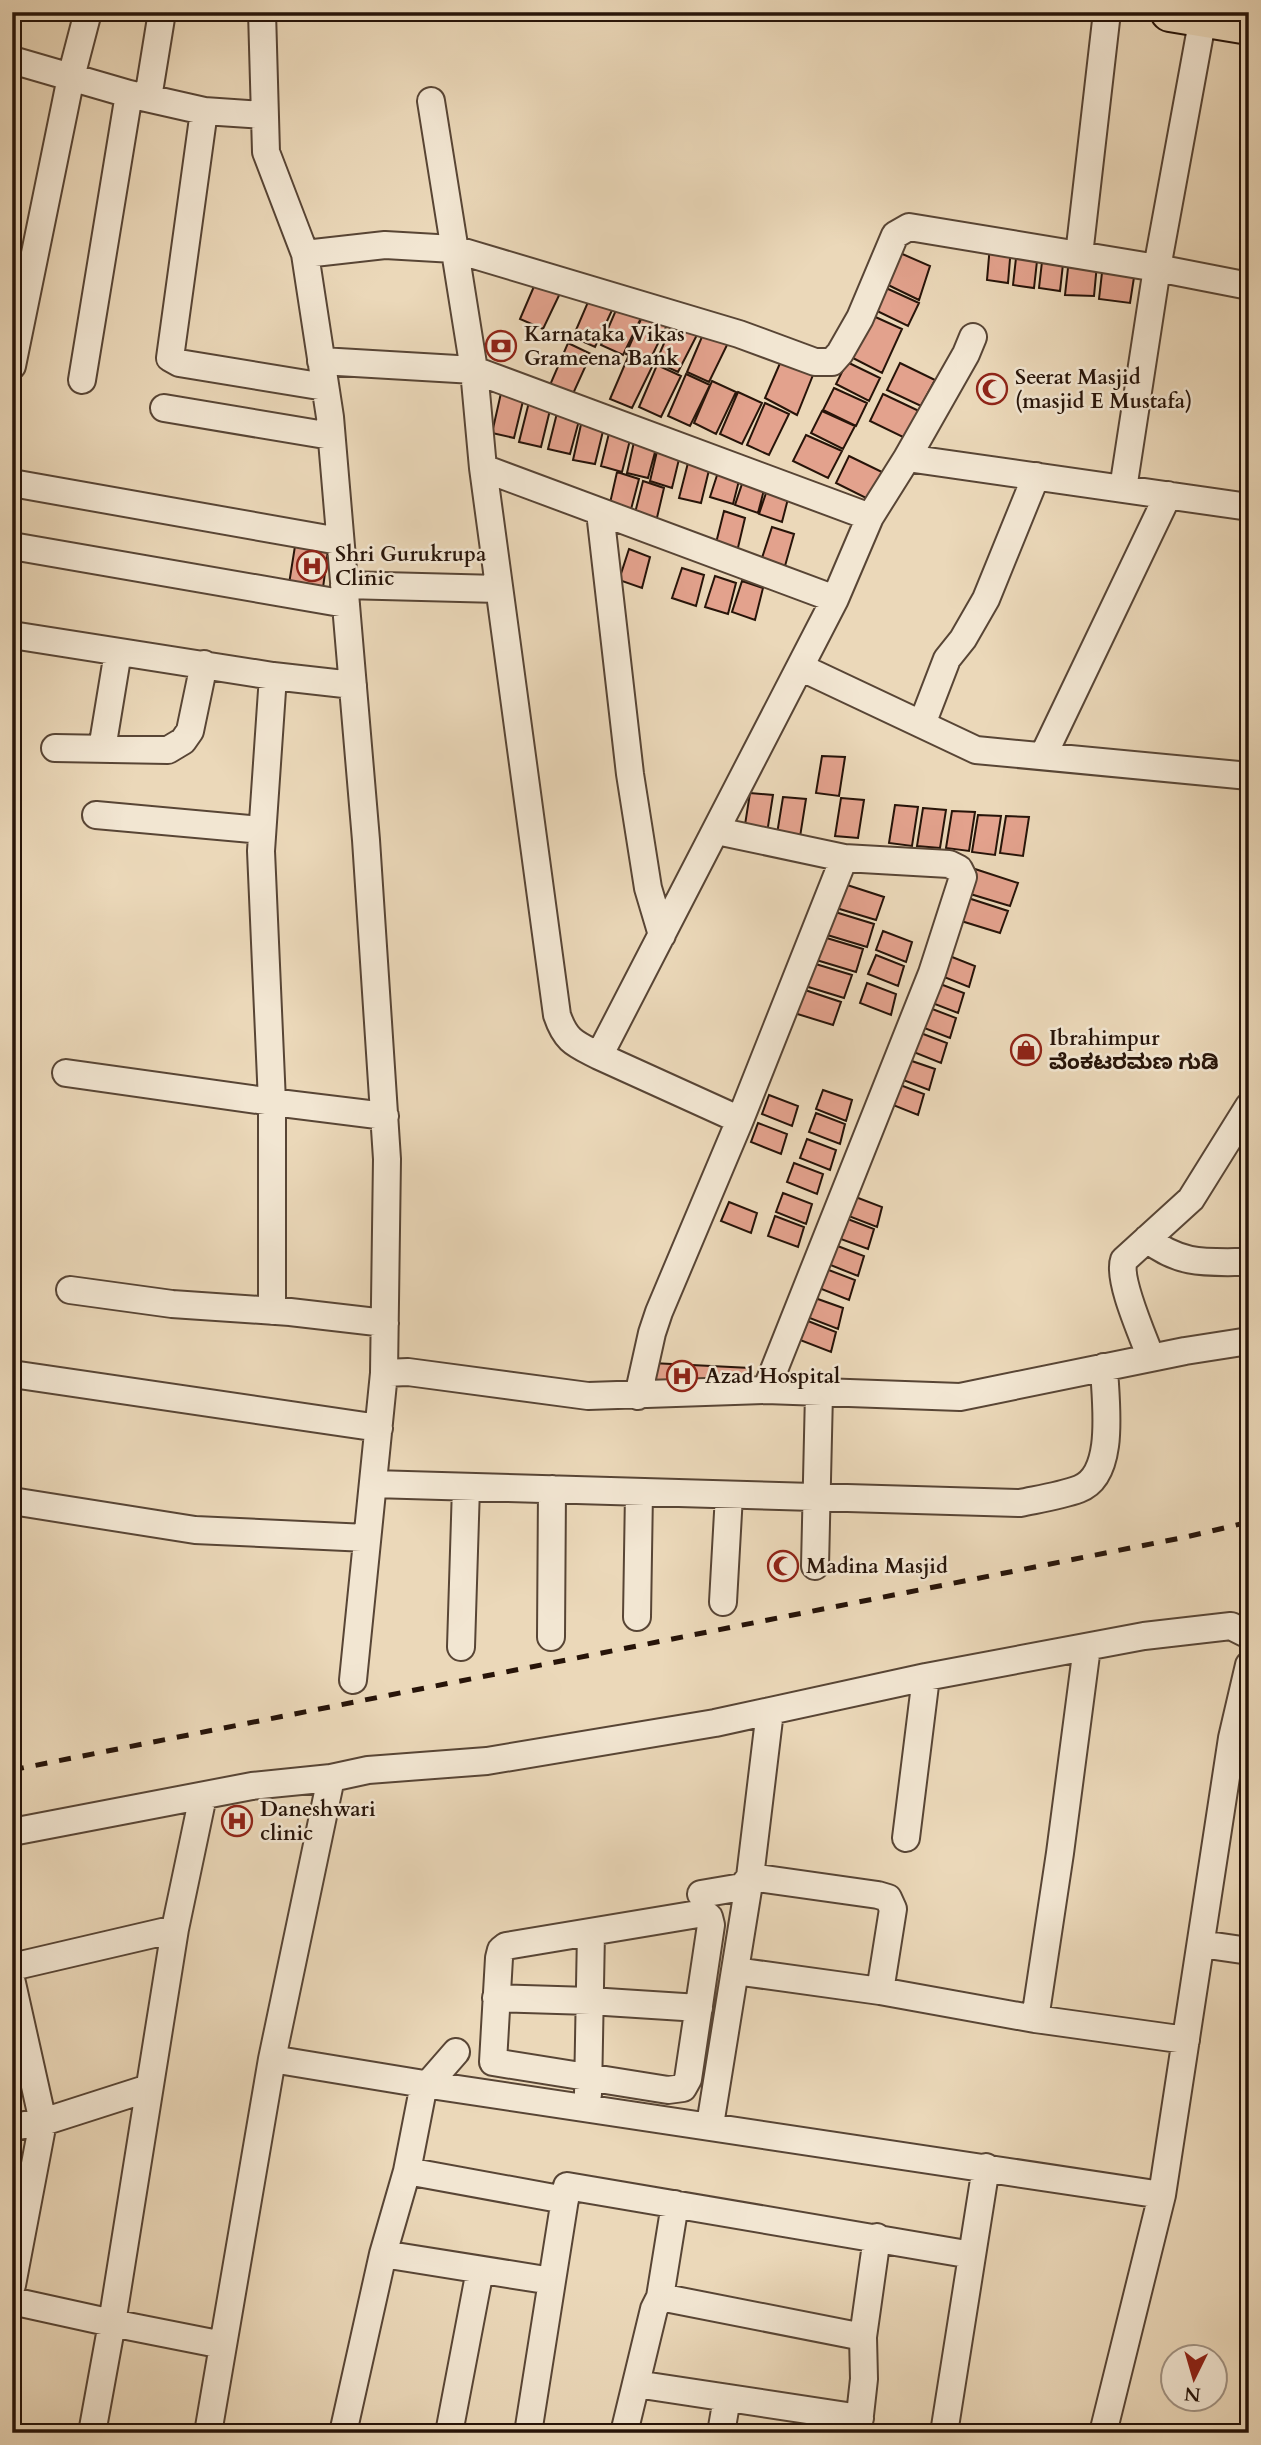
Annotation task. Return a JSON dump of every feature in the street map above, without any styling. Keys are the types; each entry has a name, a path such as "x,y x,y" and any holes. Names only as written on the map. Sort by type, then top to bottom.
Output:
{"highway":[{"path":"1186,15 1249,25"}],"street":[{"path":"12,366 71,77 88,12"},
{"path":"82,380 138,96 162,12"},
{"path":"262,12 266,152 305,254 331,436 366,840 385,1115 387,1159 384,1373 353,1680"},
{"path":"1079,255 1107,12"},
{"path":"1123,489 1157,268 1186,15"},
{"path":"12,60 138,96 204,111 264,115"},
{"path":"431,101 474,370 483,468 557,1015 563,1031 572,1042 740,1120"},
{"path":"204,111 170,358 178,363 323,374 474,370 870,517"},
{"path":"305,254 385,246 454,249 739,334 816,362 832,362 840,353 860,318 895,235 900,230 917,228 1249,286"},
{"path":"599,1056 835,599 870,517 908,458 973,337"},
{"path":"164,408 331,436"},
{"path":"908,458 1249,506"},
{"path":"483,468 835,599"},
{"path":"922,724 947,659 963,639 986,599 1036,476"},
{"path":"12,483 339,541"},
{"path":"1043,756 1168,495"},
{"path":"600,512 630,774 648,888 662,935"},
{"path":"12,546 345,594 499,589"},
{"path":"12,635 273,676 353,685"},
{"path":"102,749 118,652"},
{"path":"55,748 168,750 183,741 190,731 204,664"},
{"path":"800,667 976,750 1249,776"},
{"path":"272,1311 272,1102 261,830 273,676"},
{"path":"96,815 261,830"},
{"path":"717,831 844,858 949,864 960,869 963,877 932,973 766,1390"},
{"path":"638,1396 659,1312 740,1120 844,858"},
{"path":"66,1073 385,1115"},
{"path":"1151,1357 1121,1273 1124,1260 1191,1199 1249,1106"},
{"path":"1147,1239 1163,1252 1180,1259 1200,1262 1249,1262"},
{"path":"70,1290 172,1304 272,1311 385,1324"},
{"path":"384,1373 408,1372 589,1396 766,1390 960,1397 1151,1357 1249,1341"},
{"path":"373,1484 1020,1503 1081,1489 1092,1480 1107,1447 1104,1367"},
{"path":"12,1374 379,1428"},
{"path":"815,1566 819,1393"},
{"path":"461,1647 466,1487"},
{"path":"551,1637 552,1489"},
{"path":"637,1617 639,1492"},
{"path":"723,1602 729,1494"},
{"path":"12,1500 195,1530 367,1538"},
{"path":"12,1832 252,1786 368,1770 487,1761 715,1723 926,1677 1144,1636 1231,1626 1249,1635"},
{"path":"1035,2019 1087,1647"},
{"path":"1103,2433 1162,2195 1200,1944 1240,1737 1249,1665"},
{"path":"906,1838 926,1677"},
{"path":"710,2125 750,1877 771,1711"},
{"path":"208,2433 272,2059 331,1777"},
{"path":"92,2433 175,1929 204,1796"},
{"path":"750,1877 888,1898 893,1909 880,1991"},
{"path":"701,1894 742,1887 750,1877"},
{"path":"704,1913 709,1917 711,1925 699,2008 688,2080 683,2088 668,2090 493,2062 501,1950 506,1945 591,1932 704,1913"},
{"path":"12,1968 175,1929"},
{"path":"588,2107 591,1932"},
{"path":"1200,1944 1249,1951"},
{"path":"735,1971 880,1991 1035,2019 1186,2040"},
{"path":"12,1983 43,2122 12,2284"},
{"path":"496,1998 590,2000 699,2008"},
{"path":"424,2084 429,2083 456,2052"},
{"path":"272,2059 1162,2195"},
{"path":"343,2433 383,2255 407,2171 424,2084"},
{"path":"12,2127 43,2122 149,2088"},
{"path":"944,2433 986,2167"},
{"path":"407,2171 565,2200"},
{"path":"528,2433 567,2186 972,2255"},
{"path":"624,2433 654,2309 660,2297 675,2204"},
{"path":"636,2384 727,2398 859,2425 864,2379 863,2337 877,2237"},
{"path":"383,2255 552,2281"},
{"path":"449,2433 480,2270"},
{"path":"660,2297 863,2337"},
{"path":"12,2301 223,2345"},
{"path":"721,2433 727,2398"}],"building":[{"path":"990,245 1011,247 1008,283 987,280"},
{"path":"1017,249 1038,252 1034,288 1013,285"},
{"path":"900,253 930,266 919,300 886,284"},
{"path":"1043,253 1064,255 1060,291 1039,288"},
{"path":"1069,259 1097,264 1094,296 1065,295"},
{"path":"1103,264 1135,271 1130,303 1099,299"},
{"path":"538,277 563,287 543,329 520,319"},
{"path":"886,288 919,303 908,326 875,310"},
{"path":"591,295 614,306 595,347 573,337"},
{"path":"619,303 643,314 623,355 601,345"},
{"path":"644,312 668,323 648,364 626,354"},
{"path":"871,315 902,329 882,373 849,356"},
{"path":"674,320 699,331 678,372 656,362"},
{"path":"704,332 728,343 709,382 687,372"},
{"path":"568,343 591,354 572,396 550,385"},
{"path":"784,354 815,370 797,415 765,398"},
{"path":"628,357 652,367 632,408 610,399"},
{"path":"847,362 880,378 869,401 836,384"},
{"path":"900,363 935,380 921,406 887,390"},
{"path":"657,365 681,376 661,417 639,407"},
{"path":"686,374 710,385 690,426 668,416"},
{"path":"712,381 736,392 716,434 694,423"},
{"path":"834,388 867,403 856,426 823,410"},
{"path":"738,392 762,403 742,444 720,434"},
{"path":"501,393 523,401 514,438 492,433"},
{"path":"883,394 919,411 905,438 870,421"},
{"path":"529,402 550,410 541,447 519,442"},
{"path":"765,403 789,414 769,455 747,445"},
{"path":"558,409 580,417 570,454 548,449"},
{"path":"822,411 855,426 843,449 811,433"},
{"path":"582,420 604,427 595,464 573,460"},
{"path":"610,429 631,436 622,472 601,466"},
{"path":"636,433 658,441 648,478 627,473"},
{"path":"806,435 842,451 828,478 793,461"},
{"path":"659,443 681,451 672,488 650,481"},
{"path":"849,456 884,473 870,500 836,483"},
{"path":"689,459 710,466 701,503 679,498"},
{"path":"720,466 741,473 733,504 710,497"},
{"path":"617,472 639,479 629,517 608,512"},
{"path":"745,475 766,482 758,513 735,505"},
{"path":"643,481 664,488 655,526 633,521"},
{"path":"769,484 790,491 782,522 759,514"},
{"path":"724,511 745,518 736,556 714,551"},
{"path":"772,527 794,534 785,566 762,558"},
{"path":"295,546 328,550 323,588 289,584"},
{"path":"629,549 650,557 642,588 619,580"},
{"path":"682,568 704,575 696,606 672,598"},
{"path":"715,576 736,583 728,614 705,607"},
{"path":"742,581 763,588 755,620 732,612"},
{"path":"822,756 845,757 839,796 816,793"},
{"path":"750,793 773,795 767,833 744,831"},
{"path":"783,797 806,799 800,837 777,834"},
{"path":"841,798 864,800 858,838 835,836"},
{"path":"895,805 918,807 912,846 889,843"},
{"path":"923,808 946,810 940,848 917,846"},
{"path":"952,811 975,812 969,851 946,848"},
{"path":"978,815 1001,816 995,855 972,852"},
{"path":"1006,816 1029,817 1023,856 1000,853"},
{"path":"975,869 1018,883 1010,906 967,893"},
{"path":"841,883 884,897 876,920 833,907"},
{"path":"965,897 1008,911 1000,933 958,920"},
{"path":"832,911 874,924 867,947 824,934"},
{"path":"883,931 912,942 906,962 876,950"},
{"path":"820,936 863,949 856,972 813,959"},
{"path":"876,955 904,966 898,986 868,974"},
{"path":"947,955 975,966 969,987 939,975"},
{"path":"809,962 852,975 844,998 802,985"},
{"path":"935,982 964,993 958,1013 927,1001"},
{"path":"867,983 896,994 891,1015 860,1003"},
{"path":"799,988 841,1002 833,1025 791,1012"},
{"path":"927,1007 956,1018 950,1038 919,1026"},
{"path":"918,1032 947,1043 941,1063 911,1051"},
{"path":"906,1059 935,1069 929,1090 898,1078"},
{"path":"895,1083 924,1094 918,1115 888,1103"},
{"path":"823,1090 852,1100 846,1121 816,1109"},
{"path":"769,1095 798,1106 792,1126 762,1114"},
{"path":"816,1113 845,1124 840,1144 809,1132"},
{"path":"758,1123 787,1134 781,1154 751,1142"},
{"path":"807,1139 836,1150 830,1170 800,1158"},
{"path":"794,1163 823,1174 817,1194 787,1182"},
{"path":"783,1193 812,1204 806,1224 776,1212"},
{"path":"853,1196 882,1207 877,1227 846,1215"},
{"path":"729,1202 757,1213 751,1233 721,1221"},
{"path":"775,1216 804,1227 798,1247 768,1236"},
{"path":"845,1218 874,1229 868,1249 838,1238"},
{"path":"835,1245 864,1256 858,1276 828,1264"},
{"path":"826,1269 855,1280 849,1300 819,1288"},
{"path":"815,1298 843,1308 838,1329 807,1317"},
{"path":"808,1321 836,1332 831,1352 800,1340"},
{"path":"652,1363 750,1368 749,1389 651,1385"}],"railway":[{"path":"12,1770 1186,1537 1249,1522"}],"place":[{"name":"Karnataka Vikas Grameena Bank","path":"501,346"},
{"name":"Seerat Masjid (masjid E Mustafa)","path":"992,389"},
{"name":"Shri Gurukrupa Clinic","path":"312,566"},
{"name":"Ibrahimpur ವೆಂಕಟರಮಣ ಗುಡಿ","path":"1026,1050"},
{"name":"Azad Hospital","path":"682,1376"},
{"name":"Madina Masjid","path":"783,1566"},
{"name":"Daneshwari clinic","path":"237,1821"}]}
